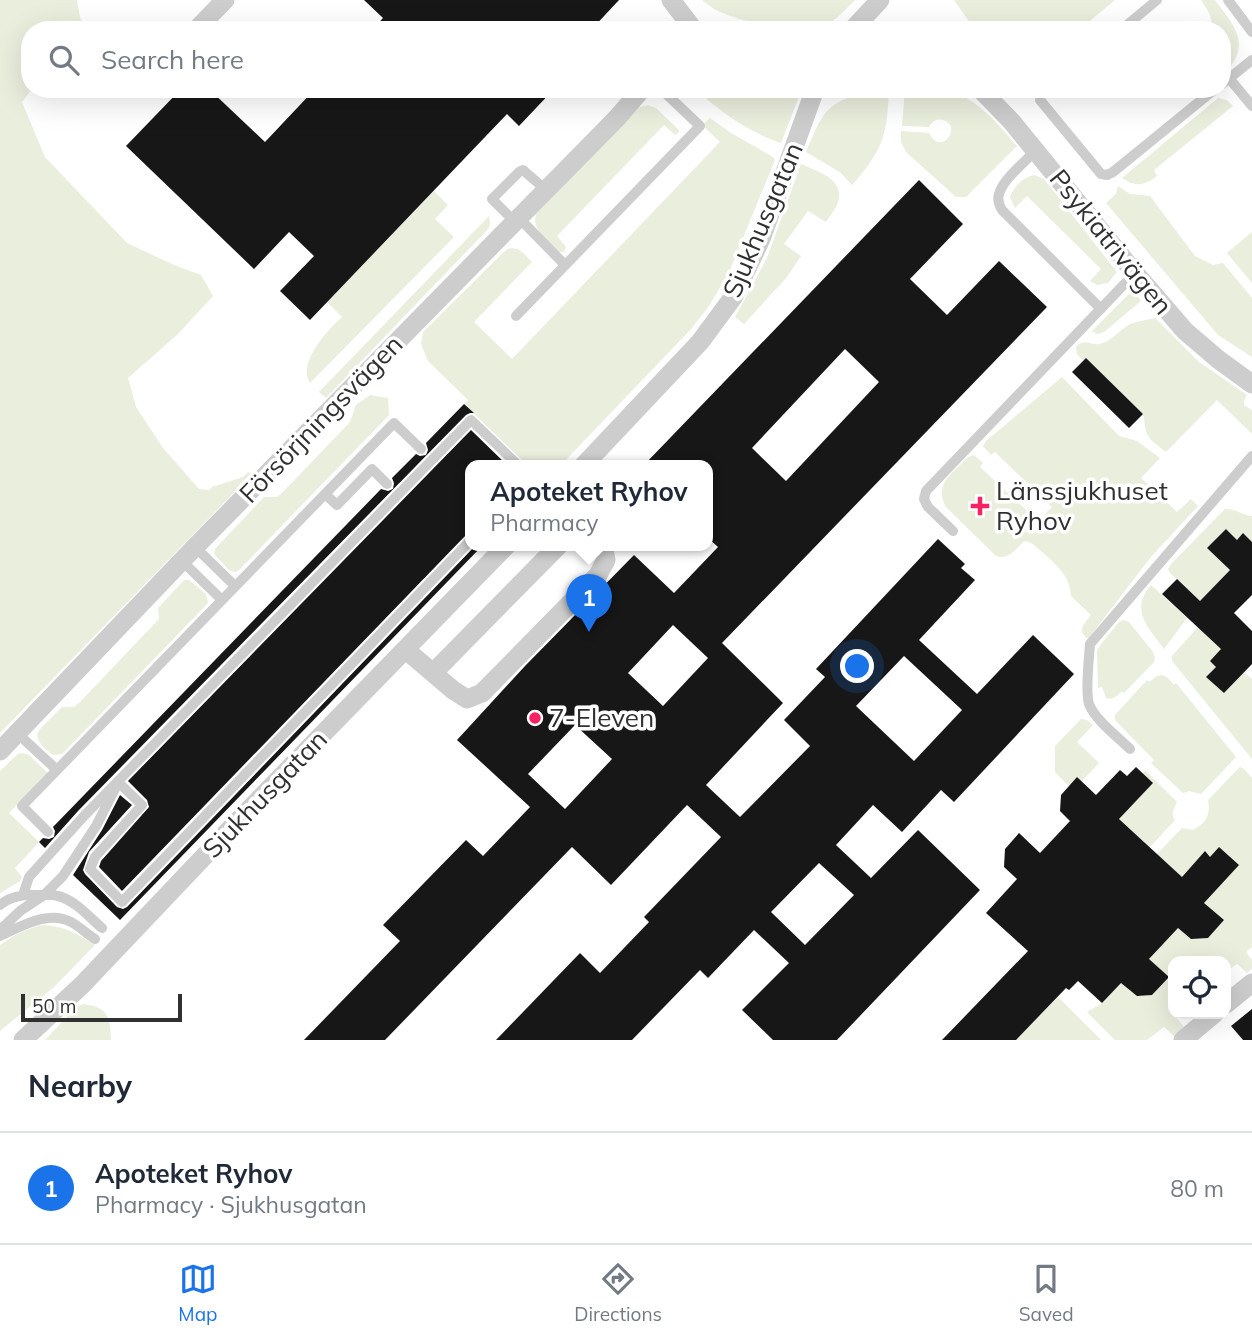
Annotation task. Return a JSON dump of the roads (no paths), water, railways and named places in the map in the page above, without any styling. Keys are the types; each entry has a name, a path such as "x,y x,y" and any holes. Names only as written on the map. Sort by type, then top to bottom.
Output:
{"street":[{"path":"205,21 225,0"},
{"path":"671,0 687,21"},
{"path":"860,21 880,0"},
{"name":"Försörjningsvägen","path":"0,751 634,98"},
{"name":"Sjukhusgatan","path":"589,460 700,342 734,296 761,239 812,98"},
{"name":"Psykiatrivägen","path":"989,98 1036,150 1135,274 1185,331 1252,384"},
{"name":"Sjukhusgatan","path":"23,1040 82,985 241,817 501,551"},
{"path":"433,673 553,551"},
{"path":"406,650 467,699 482,693 598,575 606,560 604,551"},
{"path":"1231,1000 1252,983"},
{"path":"1183,1040 1208,1019"}],"lane":[{"path":"1132,21 1157,0"},
{"path":"1228,0 1252,32"},
{"path":"1231,77 1252,60"},
{"path":"1231,86 1252,106"},
{"path":"516,316 700,126 670,98"},
{"path":"1040,98 1101,174 1107,175 1205,98"},
{"path":"1036,150 1005,183 999,193 998,202 1002,210 1101,309"},
{"path":"546,190 523,170 492,199 565,265"},
{"path":"953,531 928,507 924,499 926,491 1135,274"},
{"path":"23,895 29,877 84,816 471,420 513,460"},
{"path":"48,832 22,806 235,586 394,423 421,449"},
{"path":"1130,749 1093,713 1088,702 1090,643 1252,456"},
{"path":"360,458 387,484"},
{"path":"325,494 337,505 372,469"},
{"path":"118,782 142,804 95,857 90,869 122,902 465,546"},
{"path":"189,554 235,586"},
{"path":"189,554 222,600"},
{"path":"17,733 57,770"},
{"path":"0,930 63,876 96,826 118,782"},
{"path":"0,905 23,895 60,896 73,903 102,928"},
{"path":"0,936 34,920 58,918 72,923 95,939"}],"place":[{"name":"Länssjukhuset Ryhov","path":"980,506"},
{"name":"Apoteket Ryhov","path":"589,632"},
{"name":"7-Eleven","path":"535,718"}]}
